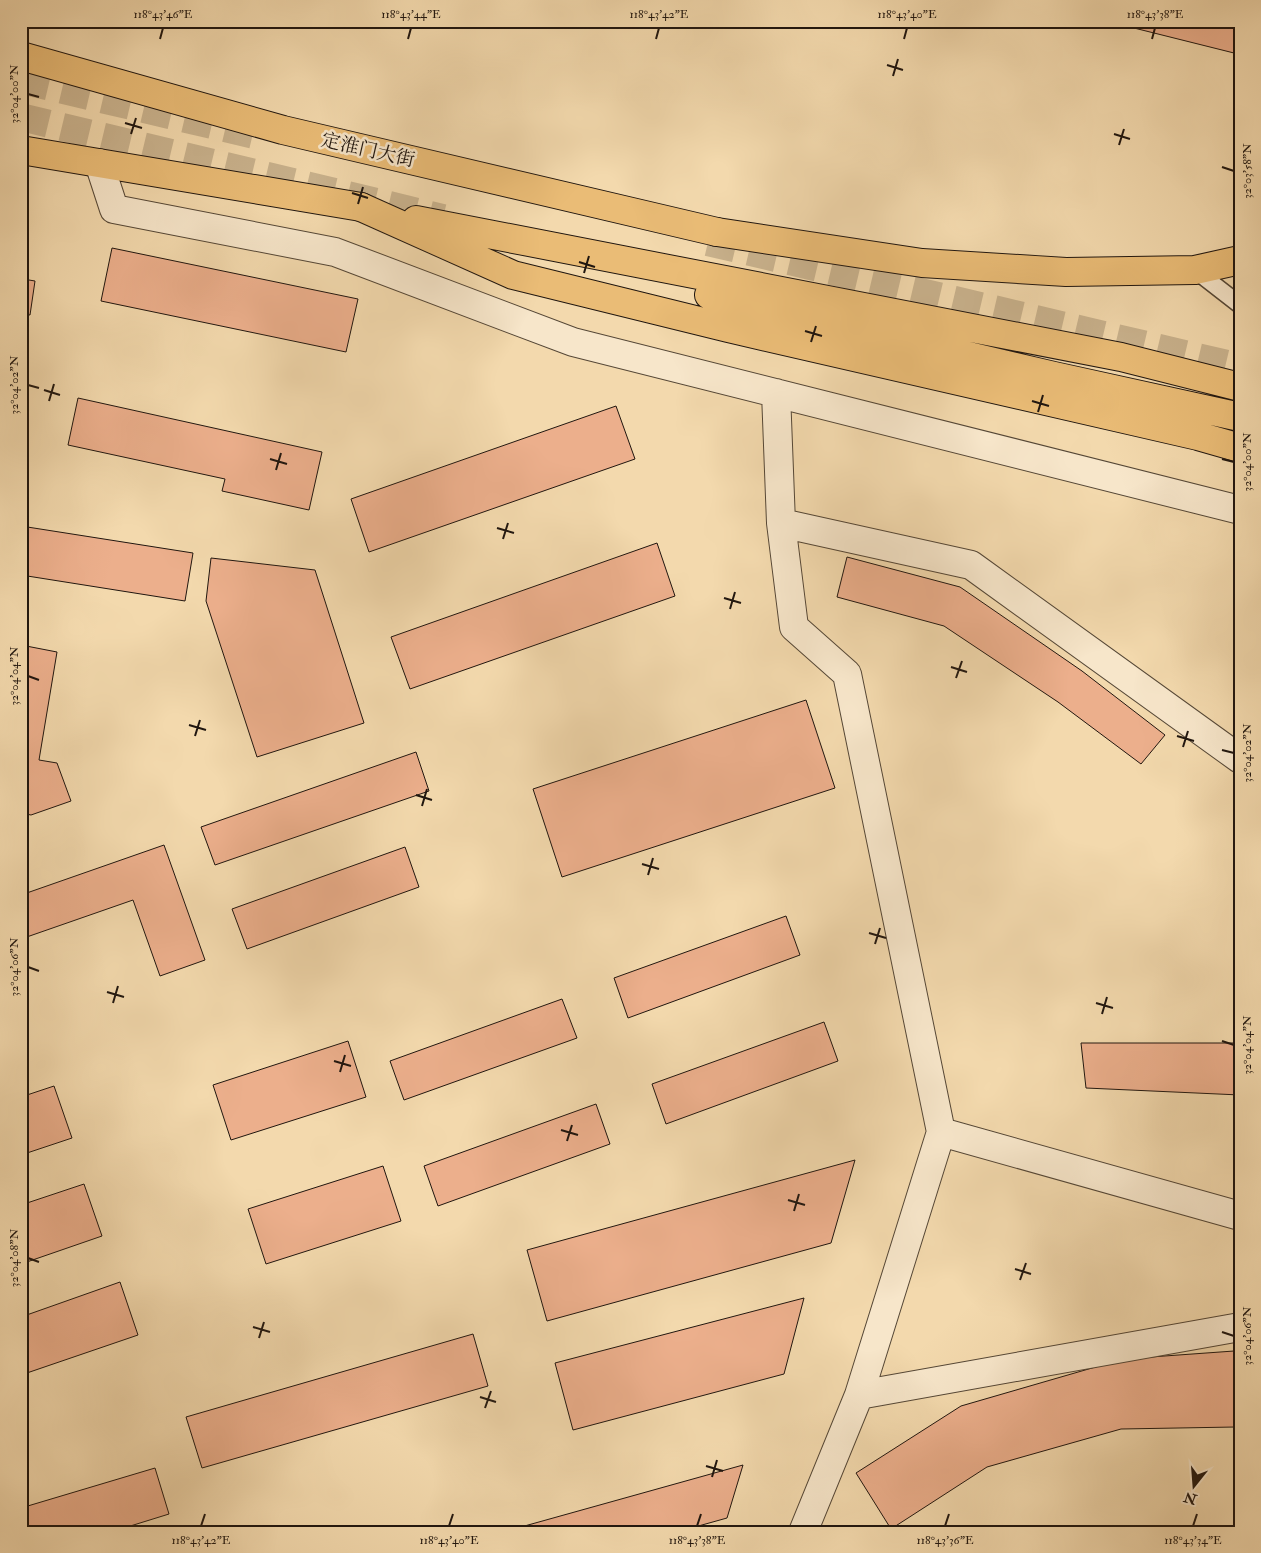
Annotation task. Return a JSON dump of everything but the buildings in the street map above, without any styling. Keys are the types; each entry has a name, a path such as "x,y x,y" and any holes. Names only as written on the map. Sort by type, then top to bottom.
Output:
{"main road":[{"name":"定淮门大街","path":"21,56 283,130 717,232 922,263 1066,272 1195,270 1240,260"},
{"path":"21,150 361,207 1121,357 1240,387"},
{"path":"361,207 513,275 728,328 1198,436 1240,448"},
{"path":"410,218 592,268 1054,376 1240,417"}],"street":[{"path":"98,163 114,209 335,252 573,342 1240,510"},
{"path":"776,393 781,523 794,627 847,674 942,1132 859,1395 803,1532"},
{"path":"781,523 971,564 1240,759"},
{"path":"942,1132 1240,1216"},
{"path":"859,1395 1240,1326"}],"lane":[{"path":"1195,270 1240,305"}],"tunnel":[{"path":"21,80 263,137"},
{"path":"21,117 443,218"},
{"path":"708,242 1240,367"}]}
